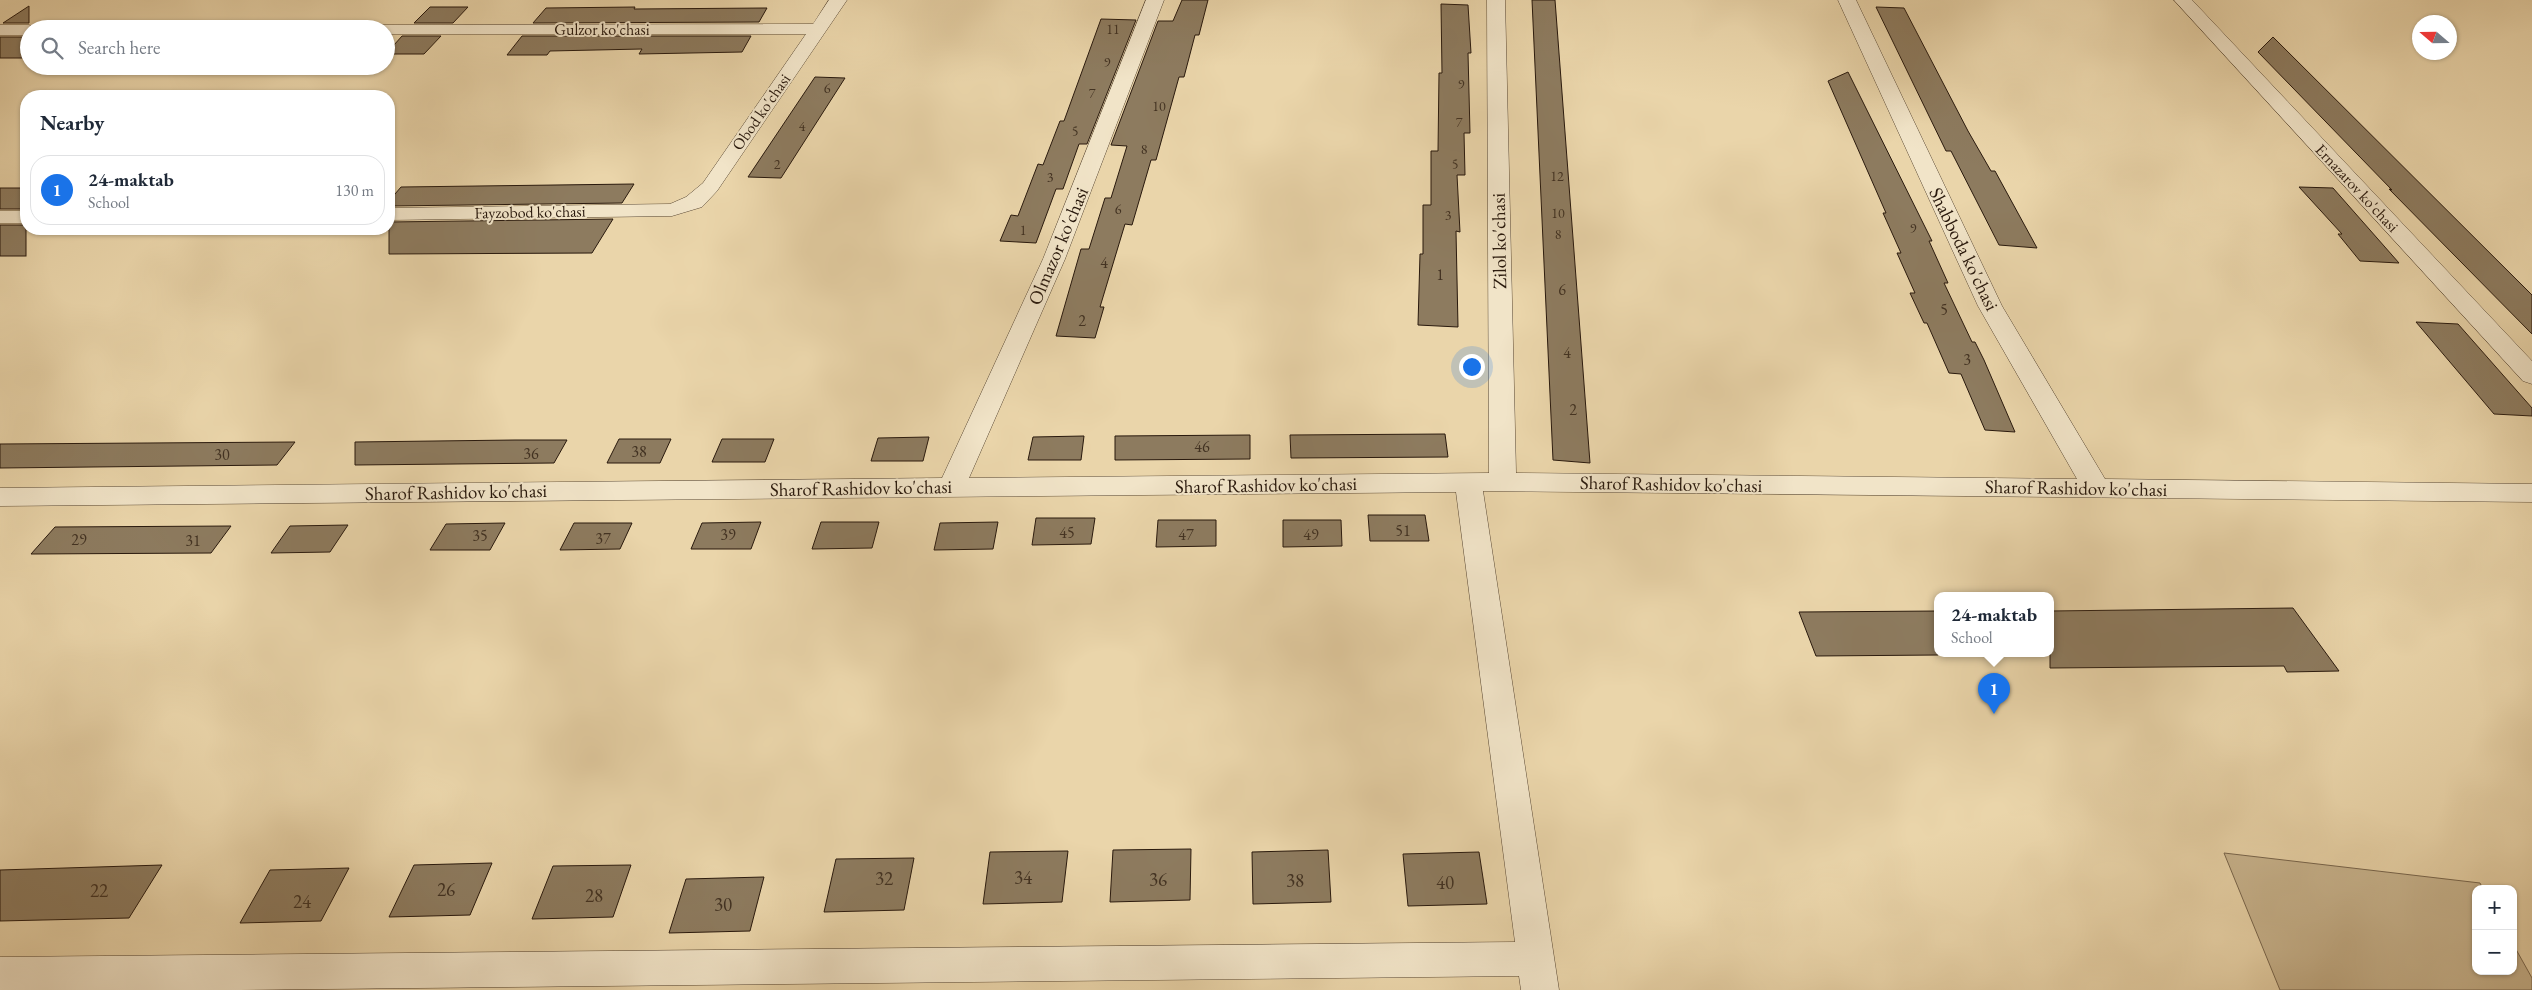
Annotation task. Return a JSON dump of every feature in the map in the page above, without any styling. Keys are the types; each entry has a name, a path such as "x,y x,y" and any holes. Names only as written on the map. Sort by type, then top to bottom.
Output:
{"street":[{"name":"Obod ko'chasi","path":"672,210 694,202 710,187 838,0"},
{"name":"Olmazor ko'chasi","path":"951,488 1054,259 1155,0"},
{"name":"Zilol ko'chasi","path":"1496,0 1503,482"},
{"name":"Shabboda ko'chasi","path":"1847,0 1990,306 2097,488"},
{"name":"Ernazarov ko'chasi","path":"2183,0 2532,376"},
{"name":"Gulzor ko'chasi","path":"395,29 818,28"},
{"path":"0,30 20,30"},
{"name":"Fayzobod ko'chasi","path":"395,214 672,210"},
{"path":"0,217 20,217"},
{"name":"Sharof Rashidov ko'chasi","path":"0,497 1503,482 2532,493"},
{"path":"0,975 1538,974 1468,483"}],"shaded area":[{"path":"2224,853 2480,883 2481,885 2472,885 2472,975 2517,975 2517,951 2532,978 2532,990 2280,990"}],"building":[{"path":"1182,0 1208,0 1199,35 1195,35 1184,77 1179,77 1156,160 1151,160 1132,225 1125,224 1100,307 1104,307 1095,338 1056,336 1081,249 1089,249 1105,198 1111,198 1127,146 1111,145 1158,21 1173,21"},
{"path":"1532,0 1555,0 1590,463 1553,460"},
{"path":"1441,4 1468,5 1471,53 1468,53 1470,133 1464,133 1465,175 1457,175 1460,232 1456,231 1458,327 1418,325 1420,254 1423,254 1423,205 1431,205 1431,151 1438,151 1439,73 1442,73"},
{"path":"29,6 29,20 20,20 20,23 3,23"},
{"path":"430,7 468,7 453,23 414,23"},
{"path":"635,7 634,9 767,8 759,22 533,23 546,8"},
{"path":"1876,7 1904,8 1968,131 1991,171 1995,171 2037,248 1999,245 1951,151 1946,151"},
{"path":"1101,19 1136,20 1087,144 1079,144 1063,189 1056,189 1036,243 1000,241 1011,215 1018,216 1038,164 1043,165 1060,121 1064,121"},
{"path":"402,36 441,36 424,54 395,54 395,44"},
{"path":"522,36 751,36 742,52 639,54 642,49 550,51 547,55 507,55"},
{"path":"0,37 20,37 20,58 0,58"},
{"path":"2273,37 2532,295 2532,334 2389,189 2392,190 2258,52"},
{"path":"1848,72 1932,241 1929,241 1948,283 1944,283 1972,342 1975,342 1984,360 2015,432 1985,430 1961,374 1949,373 1927,323 1924,323 1910,293 1915,293 1897,253 1901,253 1883,213 1886,213 1828,81"},
{"path":"815,77 845,78 781,178 748,177"},
{"path":"634,184 622,203 395,206 395,194 401,187"},
{"path":"2299,187 2333,188 2399,263 2360,261 2338,234 2342,234"},
{"path":"0,188 20,188 20,209 0,209"},
{"path":"613,219 592,253 389,254 389,235 395,235 395,222"},
{"path":"0,225 20,225 20,235 26,235 26,256 0,256"},
{"path":"2416,322 2458,324 2532,408 2532,416 2494,414"},
{"path":"1445,434 1448,457 1291,458 1290,435"},
{"path":"1250,435 1250,459 1115,460 1115,436"},
{"path":"1084,436 1081,460 1028,460 1033,437"},
{"path":"929,437 923,461 871,461 878,438"},
{"path":"619,439 671,439 660,463 607,463"},
{"path":"722,439 774,439 765,462 712,462"},
{"path":"567,440 554,463 355,465 355,442"},
{"path":"295,442 277,465 0,468 0,444"},
{"path":"1368,515 1425,515 1429,541 1370,541"},
{"path":"1036,518 1095,518 1091,544 1032,545"},
{"path":"1158,520 1216,520 1216,546 1156,547"},
{"path":"1283,520 1341,520 1342,546 1283,547"},
{"path":"761,522 751,549 691,549 702,523"},
{"path":"821,522 879,522 872,548 812,549"},
{"path":"998,522 993,549 934,550 940,523"},
{"path":"505,523 490,550 430,550 446,524"},
{"path":"574,523 632,523 620,549 560,550"},
{"path":"348,525 330,552 271,553 290,526"},
{"path":"231,526 211,553 31,554 55,527"},
{"path":"2293,608 2339,671 2287,672 2284,666 2050,668 2050,657 2054,657 2054,611"},
{"path":"1934,611 1934,655 1816,656 1799,612"},
{"path":"1191,849 1190,900 1110,902 1113,850"},
{"path":"1328,850 1331,902 1253,904 1252,852"},
{"path":"1068,851 1062,902 983,904 990,852"},
{"path":"1479,852 1487,904 1408,906 1403,854"},
{"path":"914,858 904,910 824,912 836,859"},
{"path":"492,863 470,915 389,917 414,865"},
{"path":"162,865 129,918 0,921 0,870"},
{"path":"631,865 613,917 532,919 553,866"},
{"path":"349,868 321,921 240,923 270,870"},
{"path":"764,877 750,931 669,933 686,879"}],"place":[{"name":"24-maktab","path":"1994,714"}]}
